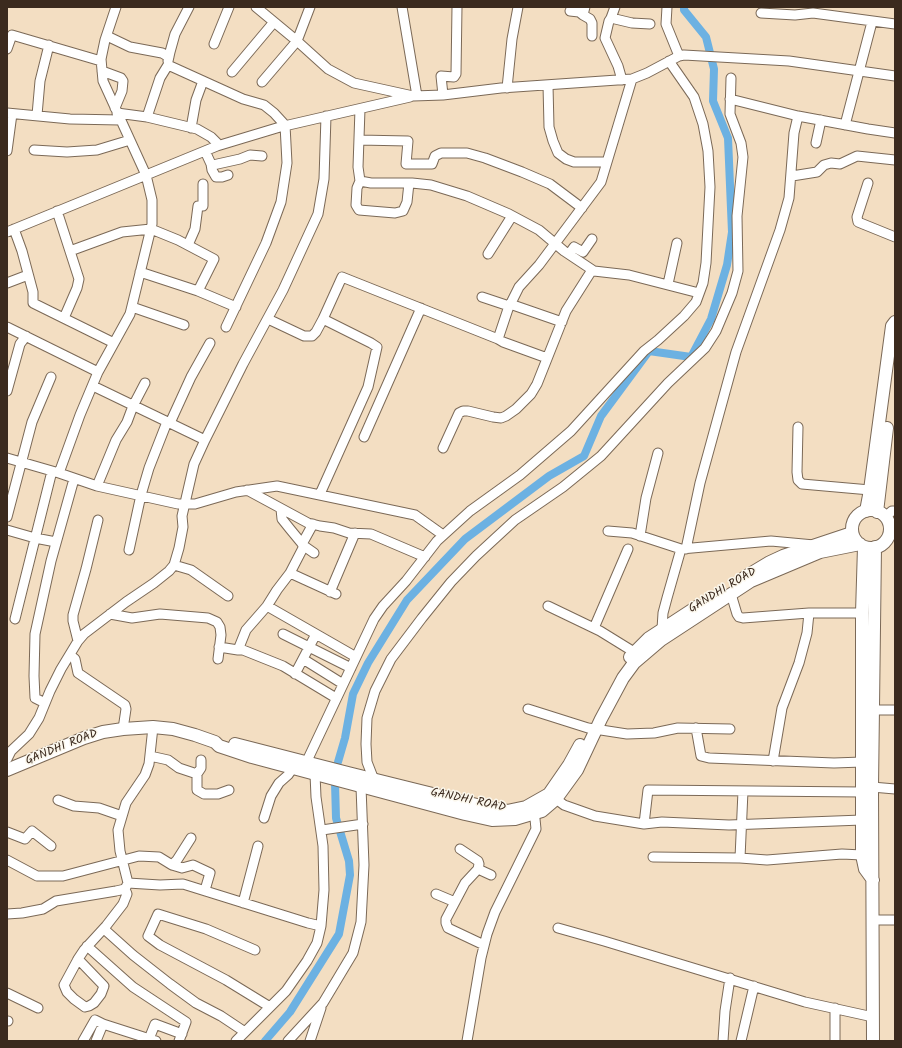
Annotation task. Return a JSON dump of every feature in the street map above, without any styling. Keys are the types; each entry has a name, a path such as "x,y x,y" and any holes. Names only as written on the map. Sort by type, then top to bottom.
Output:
{"main road":[{"path":"873,1041 873,880 867,790 867,710 862,613 876,544 889,532 889,527 870,490 892,326 895,322"},
{"path":"881,513 895,366"},
{"path":"876,544 854,537 852,533 856,517 881,513"},
{"name":"GANDHI ROAD","path":"7,770 84,738 103,732 153,727 173,729 215,742 220,740 306,763 329,773 346,778 374,780 506,811 526,807 549,794 592,729 609,686 621,667 649,638 770,562 818,548 852,533"},
{"path":"346,778 362,787 492,820 515,819 542,811 556,799 576,770 592,729 623,678 634,663 661,640 751,581 818,548 876,544"},
{"path":"873,880 865,869 862,855 862,820 867,790 862,762 867,710 876,544"},
{"path":"215,742 219,746 252,757 315,774 329,773"}],"street":[{"path":"15,619 35,538 55,472 98,372 130,314 151,229 152,200 146,175 103,81 101,61 116,7"},
{"path":"147,117 160,78 169,61 175,34 189,7"},
{"path":"214,44 229,7"},
{"path":"256,7 328,69 354,83 415,96"},
{"path":"262,82 297,41 310,7"},
{"path":"402,7 415,96"},
{"path":"443,95 441,76 454,77 456,74 457,7"},
{"path":"507,88 511,46 518,7"},
{"path":"615,7 609,21 605,38 618,66 622,80"},
{"path":"667,7 666,24 682,56"},
{"path":"570,11 584,11 592,23 592,36"},
{"path":"760,13 795,15 813,14 895,24"},
{"path":"611,18 632,23 650,24"},
{"path":"232,72 274,22"},
{"path":"845,125 872,22"},
{"path":"7,49 10,34 101,61"},
{"path":"107,36 130,47 157,52 169,61 203,81 243,99 264,105 285,125 287,163 281,202 266,244 226,327"},
{"path":"37,115 40,81 49,45"},
{"path":"114,343 33,302 33,292 22,251 10,230 219,145 285,125 415,96 632,79 682,56 789,61 895,76"},
{"path":"306,763 374,619 382,606 406,581 437,541 470,511 520,475 571,431 644,351 684,316 696,302 703,283 706,263 710,187 708,151 703,124 694,97 669,61"},
{"path":"102,71 121,78 123,81 117,114"},
{"path":"374,780 367,762 366,744 367,718 375,691 392,659 422,618 456,577 476,556 515,520 563,487 601,456 668,383 705,348 716,331 732,294 738,271 737,216 743,157 741,143 731,118 731,78"},
{"path":"498,339 510,305 519,287 539,265 601,182 632,79"},
{"path":"191,128 196,100 203,81"},
{"path":"548,85 549,127 552,141 558,153 566,159 574,162 607,162"},
{"path":"730,99 798,116 895,133"},
{"path":"360,109 358,168 360,181 356,188 356,204 359,210 395,213 403,211 407,202 409,183"},
{"path":"7,151 9,113 70,119 117,114 147,117 197,129 211,137 219,145"},
{"path":"7,758 11,751 29,734 39,718 50,691 78,641 88,630 154,583 174,565 183,526 182,516 184,505 194,464 243,364 283,290 318,214 324,179 326,116"},
{"path":"662,629 663,613 667,598 684,549 700,483 736,352 780,230 789,198 792,176 794,133 798,116"},
{"path":"816,143 821,120"},
{"path":"34,150 67,152 97,150 130,140"},
{"path":"359,140 408,141 406,164 432,164 435,156 440,153 466,153 485,158 550,184 582,208"},
{"path":"205,151 216,177 222,178 228,175"},
{"path":"211,164 240,159 250,155 262,156"},
{"path":"792,176 817,172 824,164 840,164 857,156 895,160"},
{"path":"360,181 371,183 409,183 431,185 467,196 539,230 555,244 592,270 603,273 629,275 699,293"},
{"path":"868,183 857,217 858,222 895,237"},
{"path":"188,245 195,229 198,206 203,206 202,184"},
{"path":"57,211 79,279 77,288 64,318"},
{"path":"488,254 512,216"},
{"path":"70,251 122,232 151,229 214,258 198,291"},
{"path":"569,254 574,247 583,252 592,239"},
{"path":"668,284 677,243"},
{"path":"443,448 459,413 468,411 501,418 516,409 531,394 537,384 569,304 592,270"},
{"path":"140,272 198,291 236,306"},
{"path":"7,283 28,275"},
{"path":"268,319 304,336 312,336 323,319 342,277 503,342 547,358"},
{"path":"482,297 562,322"},
{"path":"132,307 184,325"},
{"path":"364,437 421,308"},
{"path":"320,494 368,387 377,347 323,319"},
{"path":"7,327 98,372"},
{"path":"7,391 20,344 26,336"},
{"path":"130,550 141,495 149,468 191,377 210,343"},
{"path":"7,517 32,422 51,377"},
{"path":"97,486 116,440 127,422 133,406 145,383"},
{"path":"93,386 205,440"},
{"path":"798,427 797,472 798,480 802,484 870,490"},
{"path":"640,536 646,498 658,453"},
{"path":"7,458 97,486 184,505 247,490 276,486 415,515 444,535"},
{"path":"45,703 35,698 35,634 50,561 74,479"},
{"path":"247,490 281,509 313,524 355,533 371,534 425,557"},
{"path":"281,509 282,519 303,545 314,552"},
{"path":"78,641 73,615 98,520"},
{"path":"238,650 246,630 267,606 290,573 313,524"},
{"path":"7,530 56,542"},
{"path":"608,531 632,533 684,549 771,541 818,548"},
{"path":"290,573 333,593 355,533"},
{"path":"594,628 628,549"},
{"path":"174,565 190,570 228,596"},
{"path":"731,594 737,614 739,617 743,618 809,613 862,613"},
{"path":"267,606 356,657"},
{"path":"548,606 594,628 634,652"},
{"path":"773,760 782,708 807,633 809,613"},
{"path":"110,614 132,618 160,614 208,618 217,622 220,628 221,635 218,659"},
{"path":"283,634 351,668"},
{"path":"295,674 316,634"},
{"path":"219,647 243,650 283,666 336,698"},
{"path":"70,655 75,659 78,673 126,705 123,729"},
{"path":"303,659 343,684"},
{"path":"528,710 592,729 627,734 654,733 678,728 730,729"},
{"path":"867,710 895,710"},
{"path":"78,959 104,986 101,994 94,1003 89,1006 85,1006 74,999 64,988 64,985 78,959 87,946 104,929 123,904 127,896 118,830 126,803 145,775 149,764 153,727"},
{"path":"696,728 701,756 709,758 834,763 862,762"},
{"path":"150,756 168,760 179,768 197,774"},
{"path":"201,760 201,768 197,774 198,790 204,794 218,794 229,790"},
{"path":"264,818 271,796 279,783 294,768"},
{"path":"236,1041 286,991 308,961 317,943 321,926 324,890 324,846 316,797 315,774"},
{"path":"288,1041 323,1003 353,953 361,922 364,864 362,787"},
{"path":"644,824 648,790 743,791 895,789"},
{"path":"740,858 743,791"},
{"path":"556,799 564,805 595,816 644,824 662,822 741,825 862,820"},
{"path":"58,800 74,806 99,808 122,816"},
{"path":"467,1041 484,945 495,912 536,830 533,814"},
{"path":"322,830 363,824"},
{"path":"7,832 24,839 32,831 51,846"},
{"path":"172,865 190,838"},
{"path":"243,903 258,846"},
{"path":"460,849 478,861 479,864 478,869 465,883 446,919 446,923 448,928 484,945"},
{"path":"653,857 740,858 768,860 842,854 862,855"},
{"path":"7,860 37,876 63,876 139,856 153,856 159,857 172,865 182,868 193,865 210,873 205,890"},
{"path":"478,869 491,875"},
{"path":"7,914 22,913 44,908 56,901 126,886 183,884 321,926"},
{"path":"436,894 455,902"},
{"path":"255,950 206,929 158,914 148,936 160,945 226,980 270,1007"},
{"path":"872,920 895,920"},
{"path":"558,928 730,978 805,1002 873,1017"},
{"path":"104,929 133,956 196,1003 221,1016 245,1032"},
{"path":"83,1041 95,1020 152,1040 155,1024 181,1038 186,1022 133,987 87,946"},
{"path":"723,1041 725,1011 730,978"},
{"path":"741,1041 754,986"},
{"path":"7,993 38,1008"},
{"path":"310,1041 323,1003"},
{"path":"835,1041 836,1008"},
{"path":"96,1041 103,1024"}],"waterway":[{"path":"338,762 345,738 353,694 368,663 407,600 465,539 549,476 584,456 601,416 649,351 691,357 711,319 727,265 732,232 728,138 713,101 714,69 706,37 684,10 684,7"},
{"path":"265,1041 290,1012 339,934 350,875 349,861 336,818 335,783"}]}
